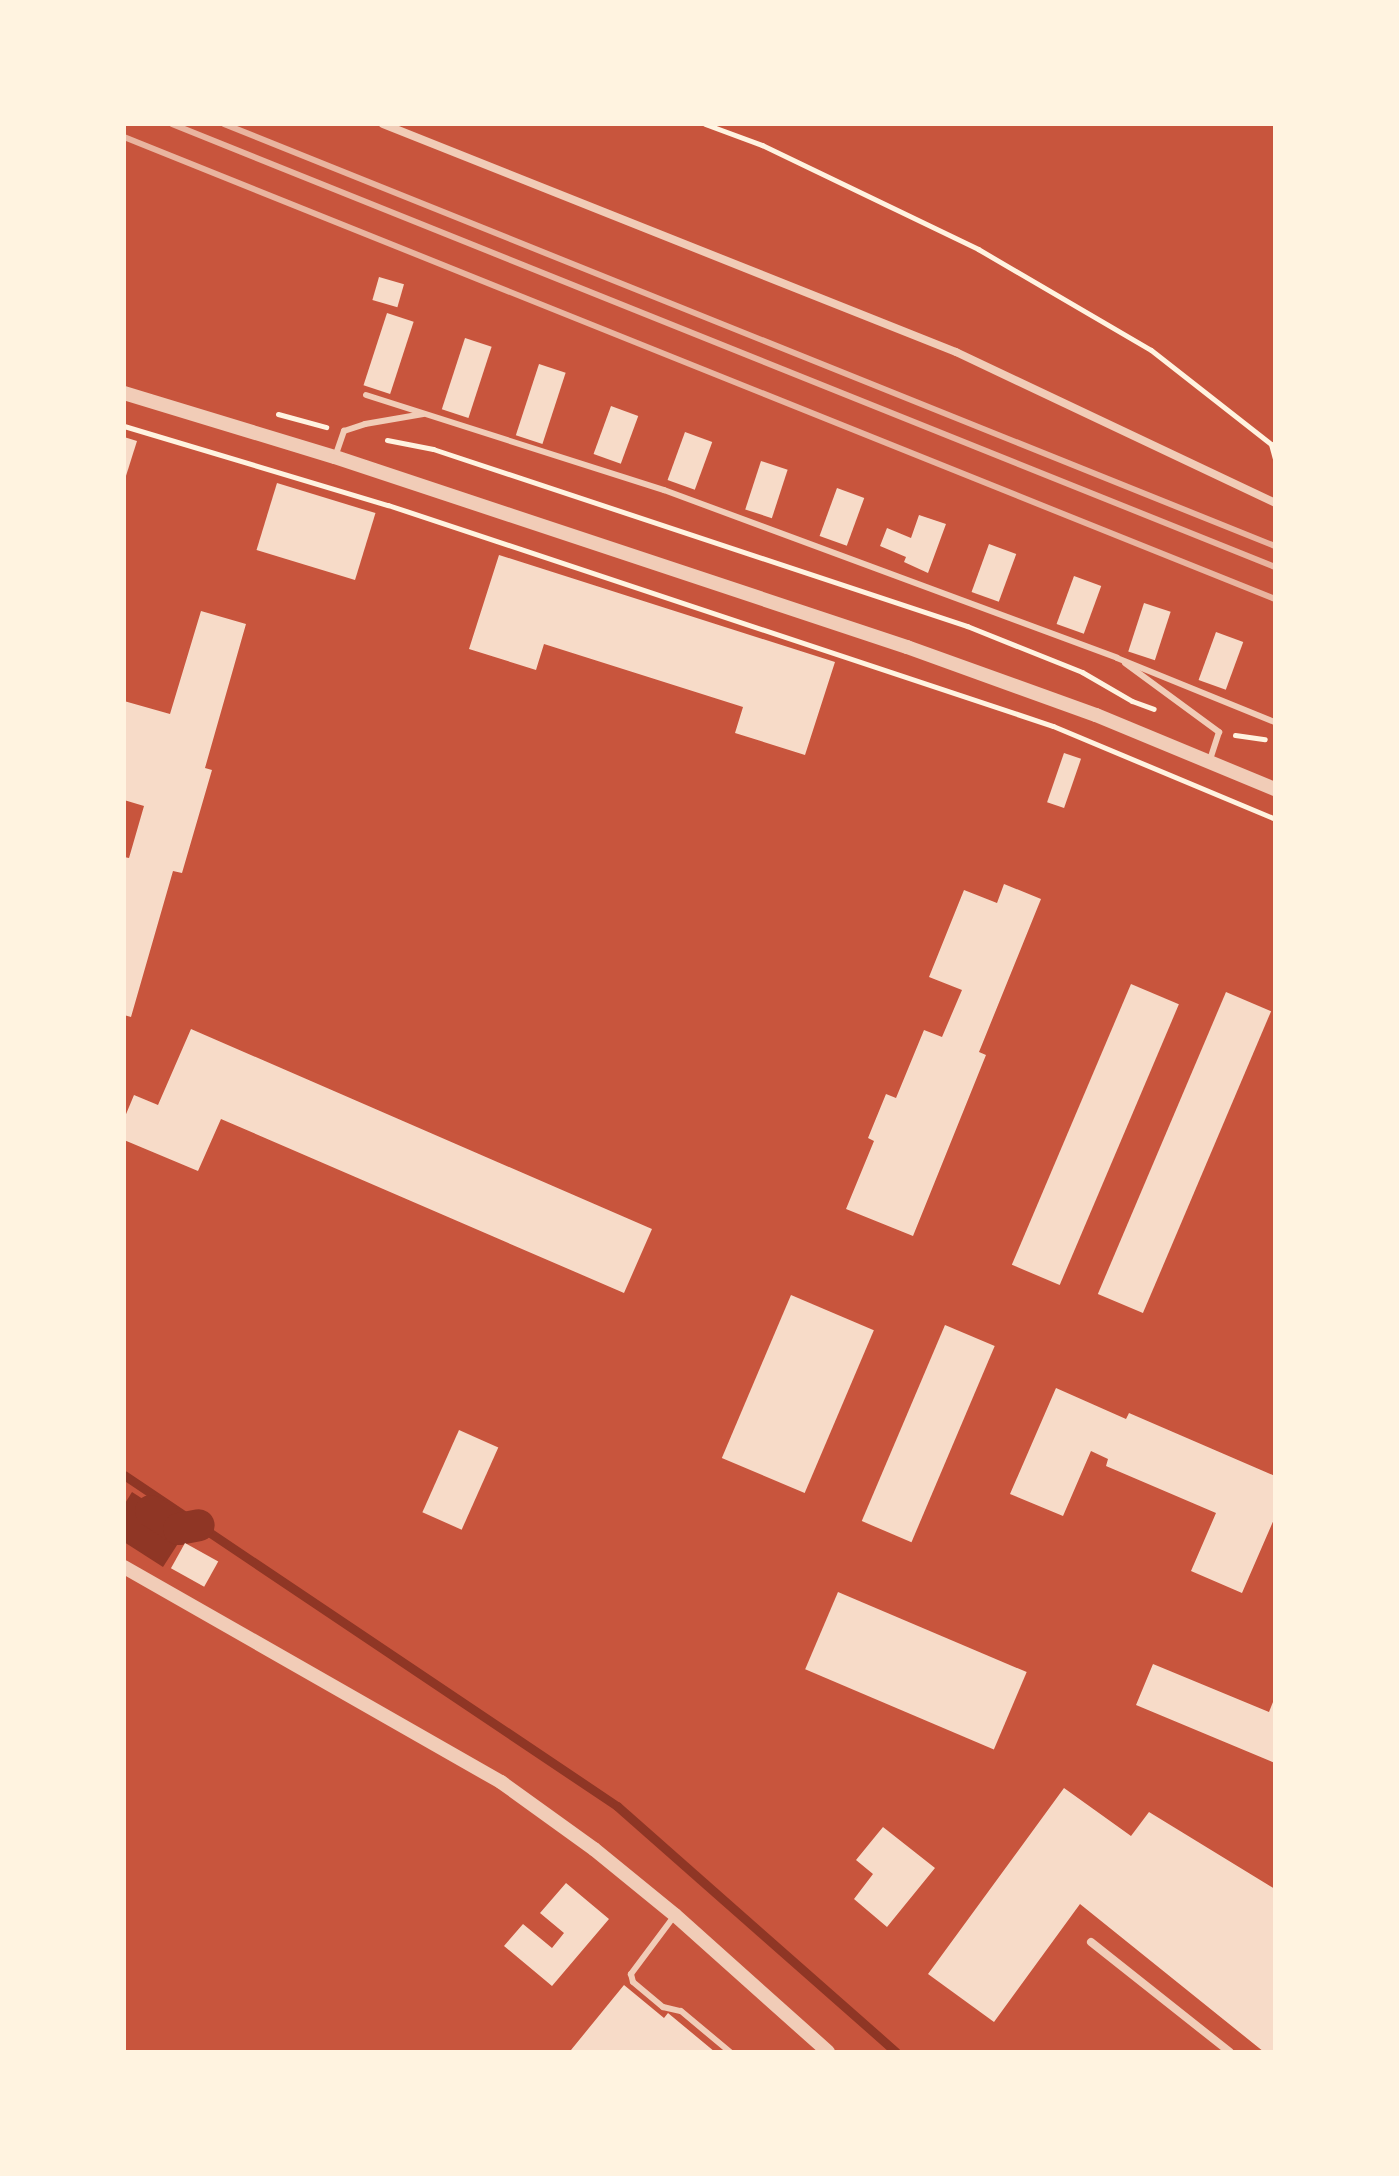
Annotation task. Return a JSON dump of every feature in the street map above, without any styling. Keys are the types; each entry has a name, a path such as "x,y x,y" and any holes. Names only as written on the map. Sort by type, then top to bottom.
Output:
{"street":[{"path":"383,124 956,352 1275,503"},
{"path":"124,393 335,457 907,647 1096,715 1275,789"},
{"path":"124,1567 501,1782 594,1849 675,1915 828,2052"},
{"path":"1091,1942 1230,2052"}],"lane":[{"path":"366,395 664,490 1117,658 1275,722"},
{"path":"335,457 344,431 427,413"},
{"path":"1117,658 1219,732 1209,762"},
{"path":"675,1915 631,1974 633,1982 663,2007 681,2011 730,2052"}],"path":[{"path":"705,124 762,145 978,249 1151,350 1273,442 1275,459"},
{"path":"269,411 344,431 433,449 850,586 967,626 1082,672 1111,689"},
{"path":"124,426 388,505 1053,726 1275,819"}],"shaded area":[{"path":"132,1492 188,1528 163,1567 124,1542 124,1505"}],"building":[{"path":"379,277 404,284 397,307 372,300"},
{"path":"387,313 414,322 390,394 364,385"},
{"path":"465,338 492,347 468,418 442,409"},
{"path":"539,364 566,373 542,444 516,435"},
{"path":"611,406 638,416 621,464 594,454"},
{"path":"685,432 712,442 695,490 668,480"},
{"path":"124,437 137,441 125,479 124,479"},
{"path":"761,461 788,470 772,518 745,510"},
{"path":"277,483 375,513 355,580 257,550"},
{"path":"837,488 864,498 847,546 820,536"},
{"path":"919,515 946,524 928,573 904,562 906,557 880,546 887,528 911,538"},
{"path":"989,544 1016,554 999,602 972,592"},
{"path":"499,555 835,662 805,755 735,733 743,707 544,644 536,670 469,649"},
{"path":"1074,576 1101,586 1084,634 1057,624"},
{"path":"1144,603 1171,612 1155,660 1128,652"},
{"path":"201,611 246,624 205,768 212,770 182,873 173,871 131,1017 124,1015 124,857 129,858 144,806 124,800 124,701 170,714"},
{"path":"1216,632 1243,642 1226,690 1199,680"},
{"path":"1064,753 1081,759 1064,808 1047,802"},
{"path":"1004,884 1041,899 979,1052 986,1055 913,1236 846,1209 874,1141 868,1138 886,1094 896,1098 924,1030 942,1037 962,990 929,977 964,890 997,903"},
{"path":"1131,984 1179,1004 1060,1285 1012,1265"},
{"path":"1226,992 1271,1011 1143,1313 1098,1294"},
{"path":"191,1029 652,1229 624,1293 221,1119 198,1171 124,1140 124,1119 134,1095 158,1105"},
{"path":"791,1295 874,1330 805,1493 722,1458"},
{"path":"945,1325 995,1346 911,1542 862,1521"},
{"path":"1056,1388 1126,1419 1129,1413 1275,1476 1275,1517 1242,1593 1191,1571 1216,1513 1106,1466 1108,1459 1091,1451 1063,1516 1010,1494"},
{"path":"459,1430 498,1447 462,1530 422,1512"},
{"path":"185,1543 218,1561 204,1587 171,1568"},
{"path":"838,1592 1027,1672 994,1749 805,1669"},
{"path":"1153,1664 1269,1712 1275,1697 1275,1763 1136,1705"},
{"path":"1064,1788 1131,1836 1149,1812 1275,1889 1275,2052 1264,2052 1080,1904 994,2022 928,1974"},
{"path":"883,1827 935,1868 887,1927 854,1899 873,1874 856,1860"},
{"path":"566,1883 609,1919 552,1986 504,1946 523,1924 552,1948 564,1933 540,1913"},
{"path":"624,1985 664,2018 668,2013 715,2052 571,2050"}],"waterway":[{"path":"124,1475 617,1806 896,2052"},
{"path":"151,1511 179,1529 199,1525"}],"railway":[{"path":"172,124 1275,567"},
{"path":"224,124 1275,546"},
{"path":"124,137 1275,599"}]}
